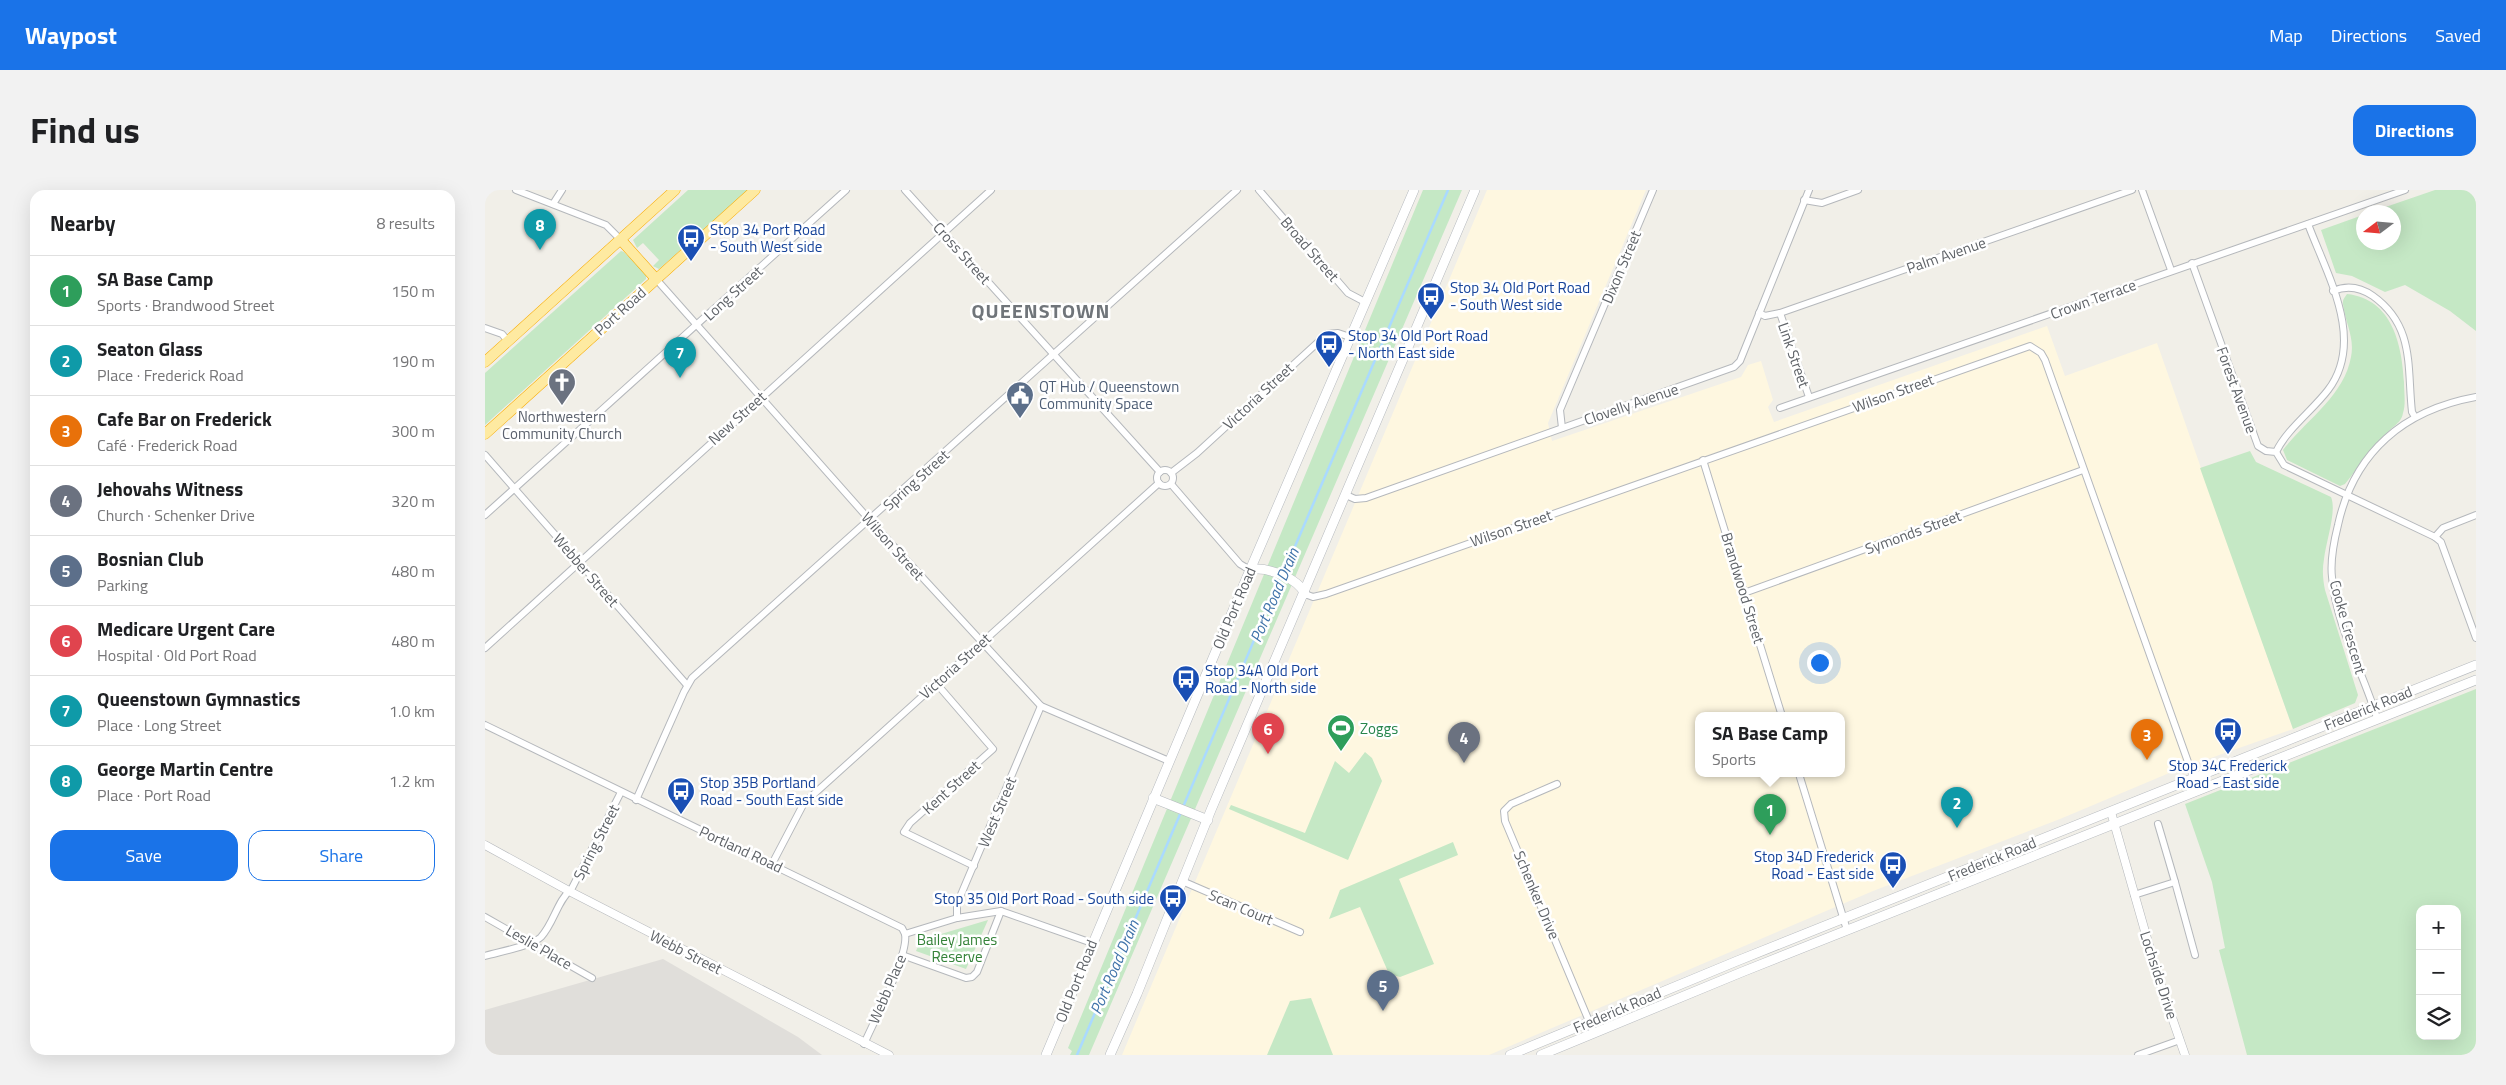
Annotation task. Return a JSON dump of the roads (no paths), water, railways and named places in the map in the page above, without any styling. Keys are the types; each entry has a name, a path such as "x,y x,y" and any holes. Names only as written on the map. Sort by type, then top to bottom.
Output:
{"highway":[{"path":"485,362 675,190"},
{"name":"Port Road","path":"485,434 755,190"},
{"path":"621,240 656,279"}],"main road":[{"name":"Old Port Road","path":"1046,1055 1153,798 1414,190"},
{"path":"1110,1055 1475,190"},
{"path":"1250,570 1262,568 1296,583 1305,594"},
{"name":"Frederick Road","path":"1510,1055 1843,918 2476,665"},
{"name":"Frederick Road","path":"1541,1055 1847,930 2476,680"},
{"path":"1153,798 1208,820"}],"street":[{"path":"516,190 607,225 621,240"},
{"path":"553,204 562,190"},
{"name":"Long Street","path":"485,515 846,190"},
{"name":"Cross Street","path":"905,190 1159,472"},
{"name":"New Street","path":"485,648 760,397 991,190"},
{"name":"Spring Street","path":"636,800 687,685 1237,190"},
{"name":"Broad Street","path":"1259,190 1348,292 1365,302"},
{"name":"Dixon Street","path":"1562,428 1560,410 1653,190"},
{"name":"Clovelly Avenue","path":"1346,495 1355,498 1366,498 1734,367 1740,361 1809,190"},
{"path":"1804,200 1822,203 1858,190"},
{"name":"Palm Avenue","path":"1759,313 1767,316 1780,313 2133,190"},
{"path":"2142,190 2171,270"},
{"name":"Crown Terrace","path":"1780,408 2171,270 2405,190"},
{"path":"2276,452 2328,390 2337,376 2345,355 2345,336 2342,318 2309,224"},
{"name":"Forest Avenue","path":"2192,263 2258,446 2265,451 2276,452 2284,465 2435,536"},
{"name":"Wilson Street","path":"656,279 870,521 1041,706 1169,762"},
{"path":"2333,290 2346,287 2359,288 2381,302 2394,317 2405,336 2409,363 2411,412 2415,417"},
{"name":"Link Street","path":"1780,313 1809,397"},
{"path":"485,328 502,334 508,341"},
{"name":"Victoria Street","path":"1171,473 1197,452 1327,334 1338,333 1350,337"},
{"name":"Wilson Street","path":"1305,594 1313,597 1325,594 2030,346 2041,352 2045,360 2198,790"},
{"name":"Cooke Crescent","path":"2377,718 2346,631 2332,576 2334,542 2347,494 2362,466 2378,445 2415,417 2439,406 2476,398"},
{"name":"Webber Street","path":"485,455 687,685"},
{"name":"Brandwood Street","path":"1703,460 1781,712"},
{"path":"1165,470 1171,473 1173,478 1171,484 1163,486 1159,483 1157,477 1159,472 1165,470"},
{"name":"Symonds Street","path":"1744,593 2083,470"},
{"name":"Victoria Street","path":"772,864 804,802 1159,483"},
{"path":"1171,484 1240,564 1250,570"},
{"path":"2476,515 2443,528 2435,536 2441,542 2476,638"},
{"name":"Kent Street","path":"936,683 993,750 910,823 904,832 974,866"},
{"name":"West Street","path":"957,918 957,904 1041,706"},
{"name":"Portland Road","path":"485,725 902,928 905,934"},
{"path":"1800,777 1847,930"},
{"name":"Schenker Drive","path":"1557,784 1511,804 1504,811 1505,821 1594,1033"},
{"name":"Spring Street","path":"530,943 541,937 569,891 621,792"},
{"name":"Lochside Drive","path":"2111,812 2158,976 2185,1055"},
{"path":"2158,824 2195,955"},
{"name":"Webb Street","path":"485,845 569,891 864,1044 889,1055"},
{"name":"Scan Court","path":"1182,881 1300,932"},
{"path":"2135,895 2175,882"},
{"path":"905,934 957,918 1001,910 1092,943"},
{"path":"902,955 966,978 973,977 977,972 1001,910"},
{"name":"Leslie Place","path":"485,917 592,978"},
{"name":"Webb Place","path":"864,1044 902,955 906,940 905,934"},
{"path":"485,956 530,943"},
{"path":"2138,1055 2180,1040"}],"waterway":[{"name":"Port Road Drain","path":"1284,572 1448,190"},
{"name":"Port Road Drain","path":"1183,807 1281,577"},
{"name":"Port Road Drain","path":"1077,1055 1181,812"}],"place":[{"name":"George Martin Centre","path":"540,250"},
{"name":"Stop 34 Port Road - South West side","path":"691,262"},
{"name":"Stop 34 Old Port Road - South West side","path":"1431,320"},
{"name":"Stop 34 Old Port Road - North East side","path":"1329,368"},
{"name":"Queenstown Gymnastics","path":"680,378"},
{"name":"Northwestern Community Church","path":"562,406"},
{"name":"QT Hub / Queenstown Community Space","path":"1020,419"},
{"name":"Stop 34A Old Port Road - North side","path":"1186,703"},
{"name":"Zoggs","path":"1341,752"},
{"name":"Medicare Urgent Care","path":"1268,754"},
{"name":"Stop 34C Frederick Road - East side","path":"2228,755"},
{"name":"Cafe Bar on Frederick","path":"2147,760"},
{"name":"Jehovahs Witness","path":"1464,763"},
{"name":"Stop 35B Portland Road - South East side","path":"681,815"},
{"name":"Seaton Glass","path":"1957,828"},
{"name":"SA Base Camp","path":"1770,835"},
{"name":"Stop 34D Frederick Road - East side","path":"1893,889"},
{"name":"Stop 35 Old Port Road - South side","path":"1173,922"},
{"name":"Bosnian Club","path":"1383,1011"}],"district":[{"name":"QUEENSTOWN","path":"1041,310"}],"park label":[{"name":"Bailey James Reserve","path":"957,948"}]}
